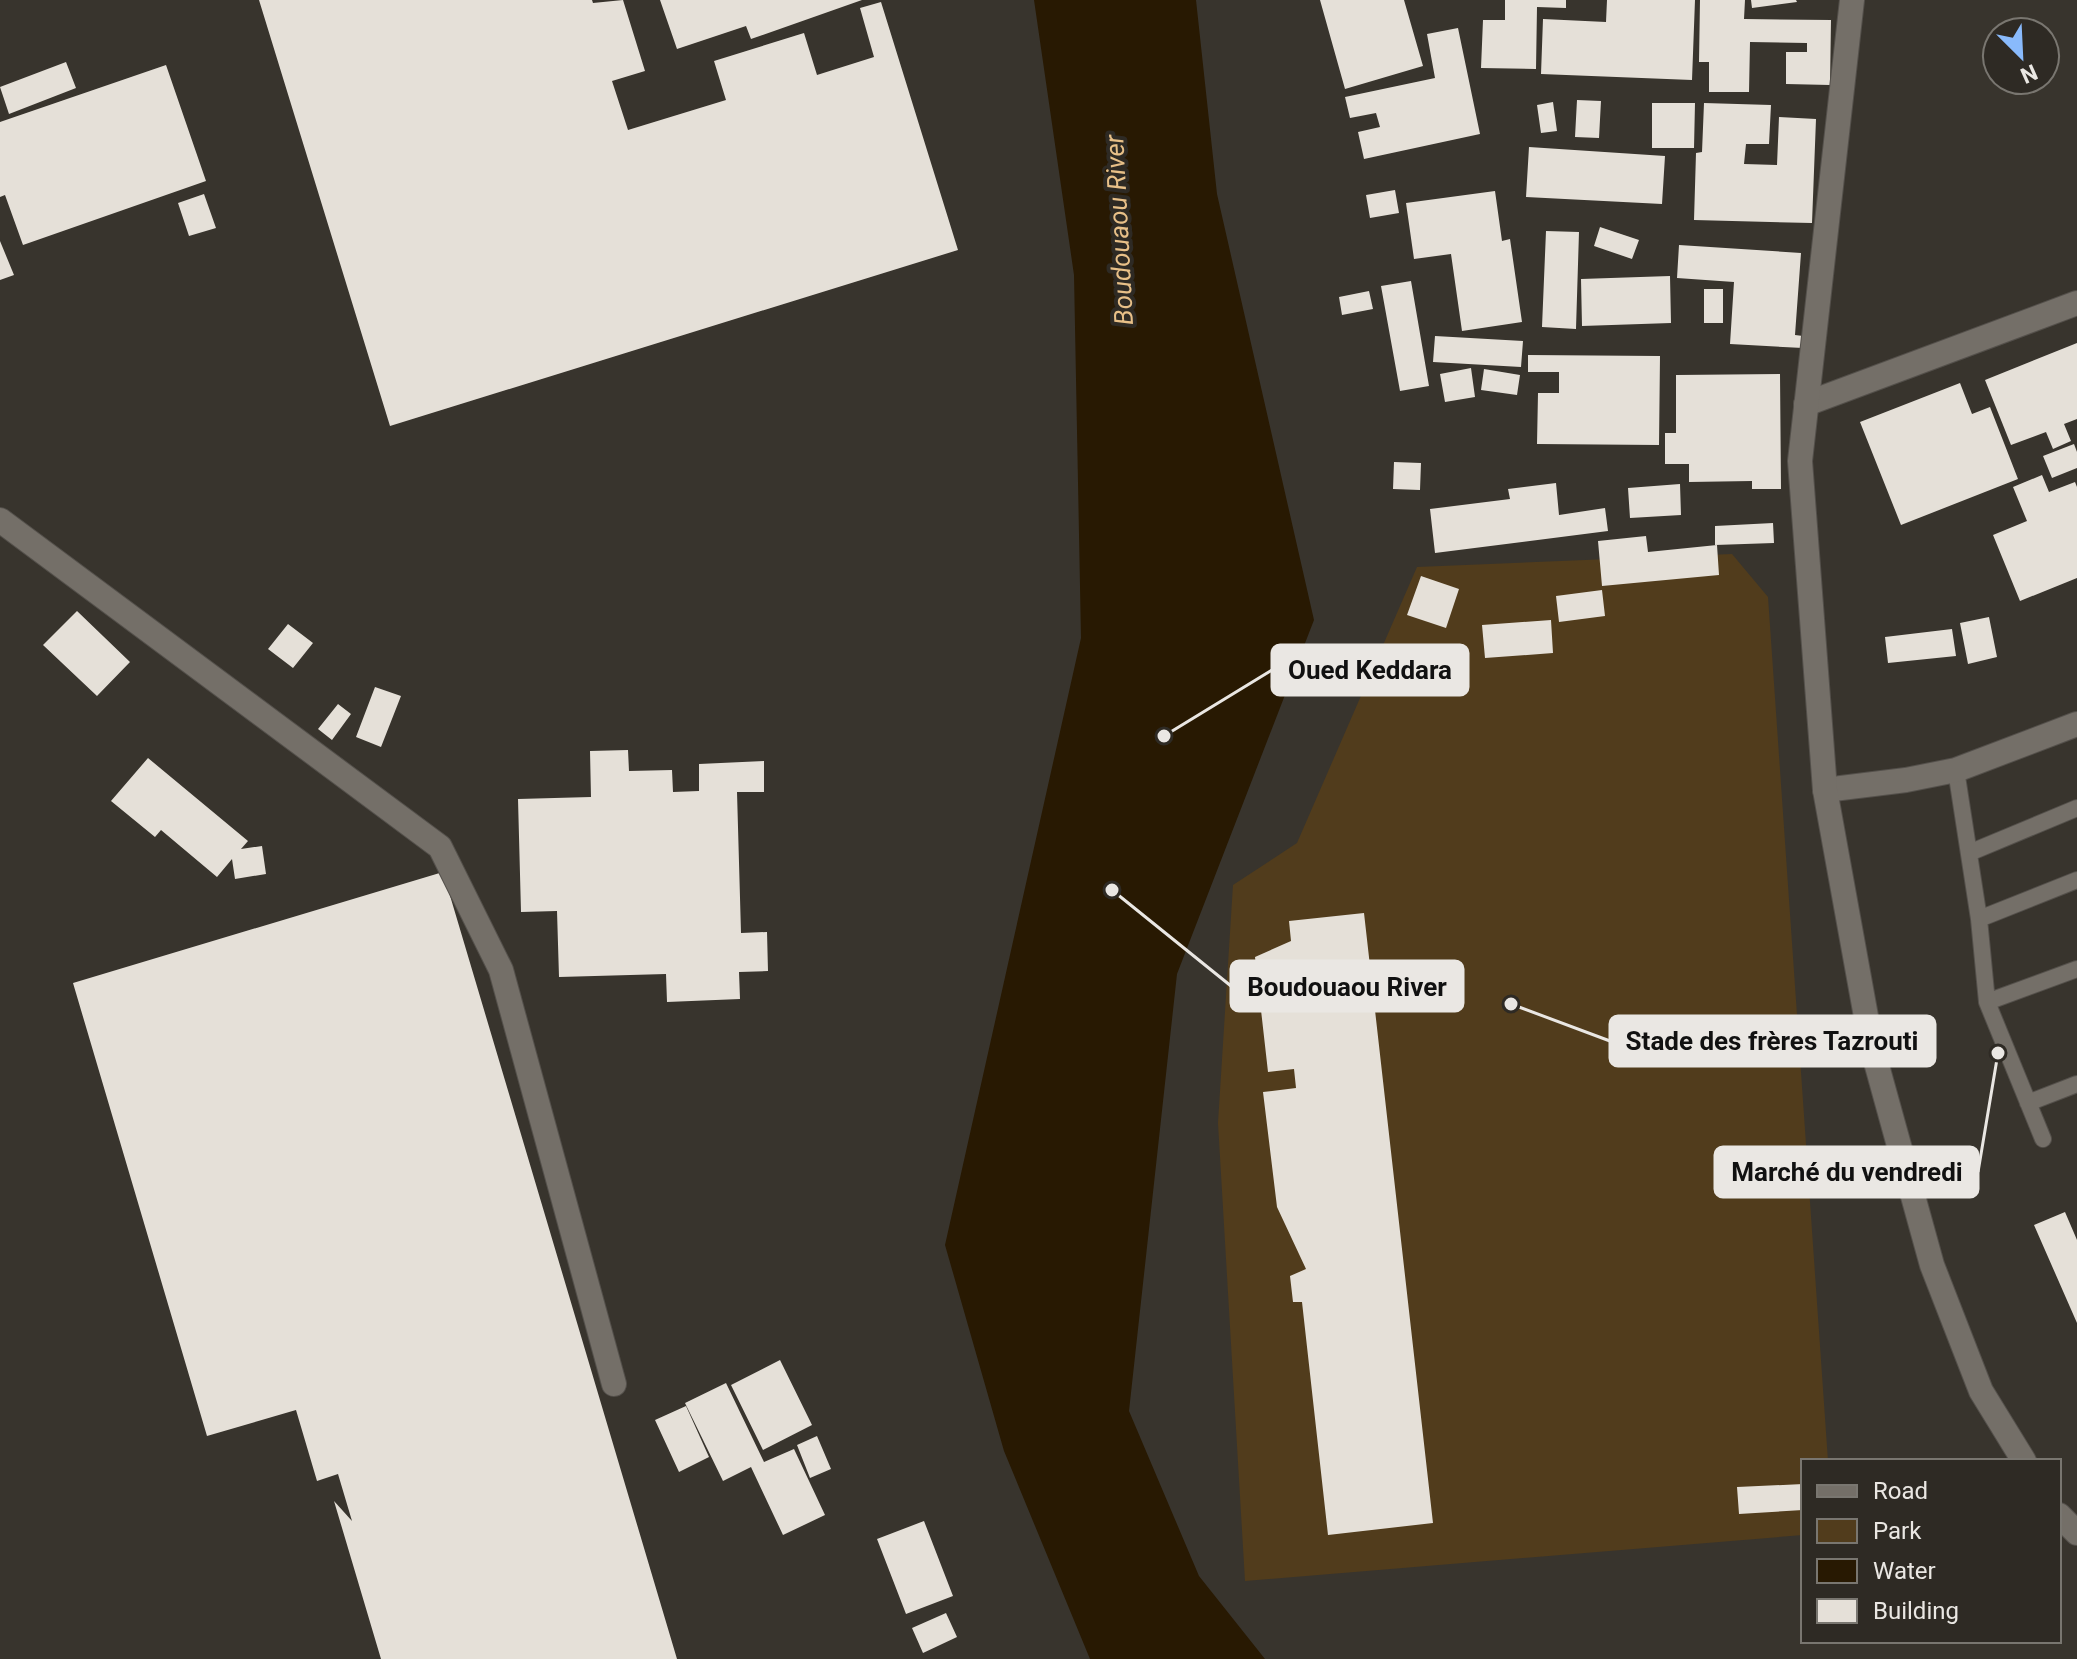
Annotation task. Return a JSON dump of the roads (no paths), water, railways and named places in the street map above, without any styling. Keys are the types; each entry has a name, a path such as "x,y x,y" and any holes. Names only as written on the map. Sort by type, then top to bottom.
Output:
{"street":[{"path":"1852,0 1800,461 1825,790 1871,1044 1932,1265 1981,1391 2023,1459"},
{"path":"1806,404 2077,303"},
{"path":"0,520 440,847 501,970 614,1384"},
{"path":"1825,790 1956,770 2077,724"},
{"path":"2061,1517 2077,1533"}],"lane":[{"path":"1956,770 1979,919 1987,1002 2043,1139"},
{"path":"1969,853 2077,808"},
{"path":"1979,919 2077,880"},
{"path":"1987,1002 2077,969"},
{"path":"2028,1103 2077,1084"}],"water":[{"path":"1034,0 1196,0 1217,194 1314,620 1177,974 1129,1411 1199,1576 1265,1659 1090,1659 1004,1451 945,1245 1081,638 1074,275"}],"place":[{"name":"Oued Keddara","path":"1164,736"},
{"name":"Boudouaou River","path":"1112,890"},
{"name":"Stade des frères Tazrouti","path":"1511,1004"},
{"name":"Marché du vendredi","path":"1998,1053"}]}
